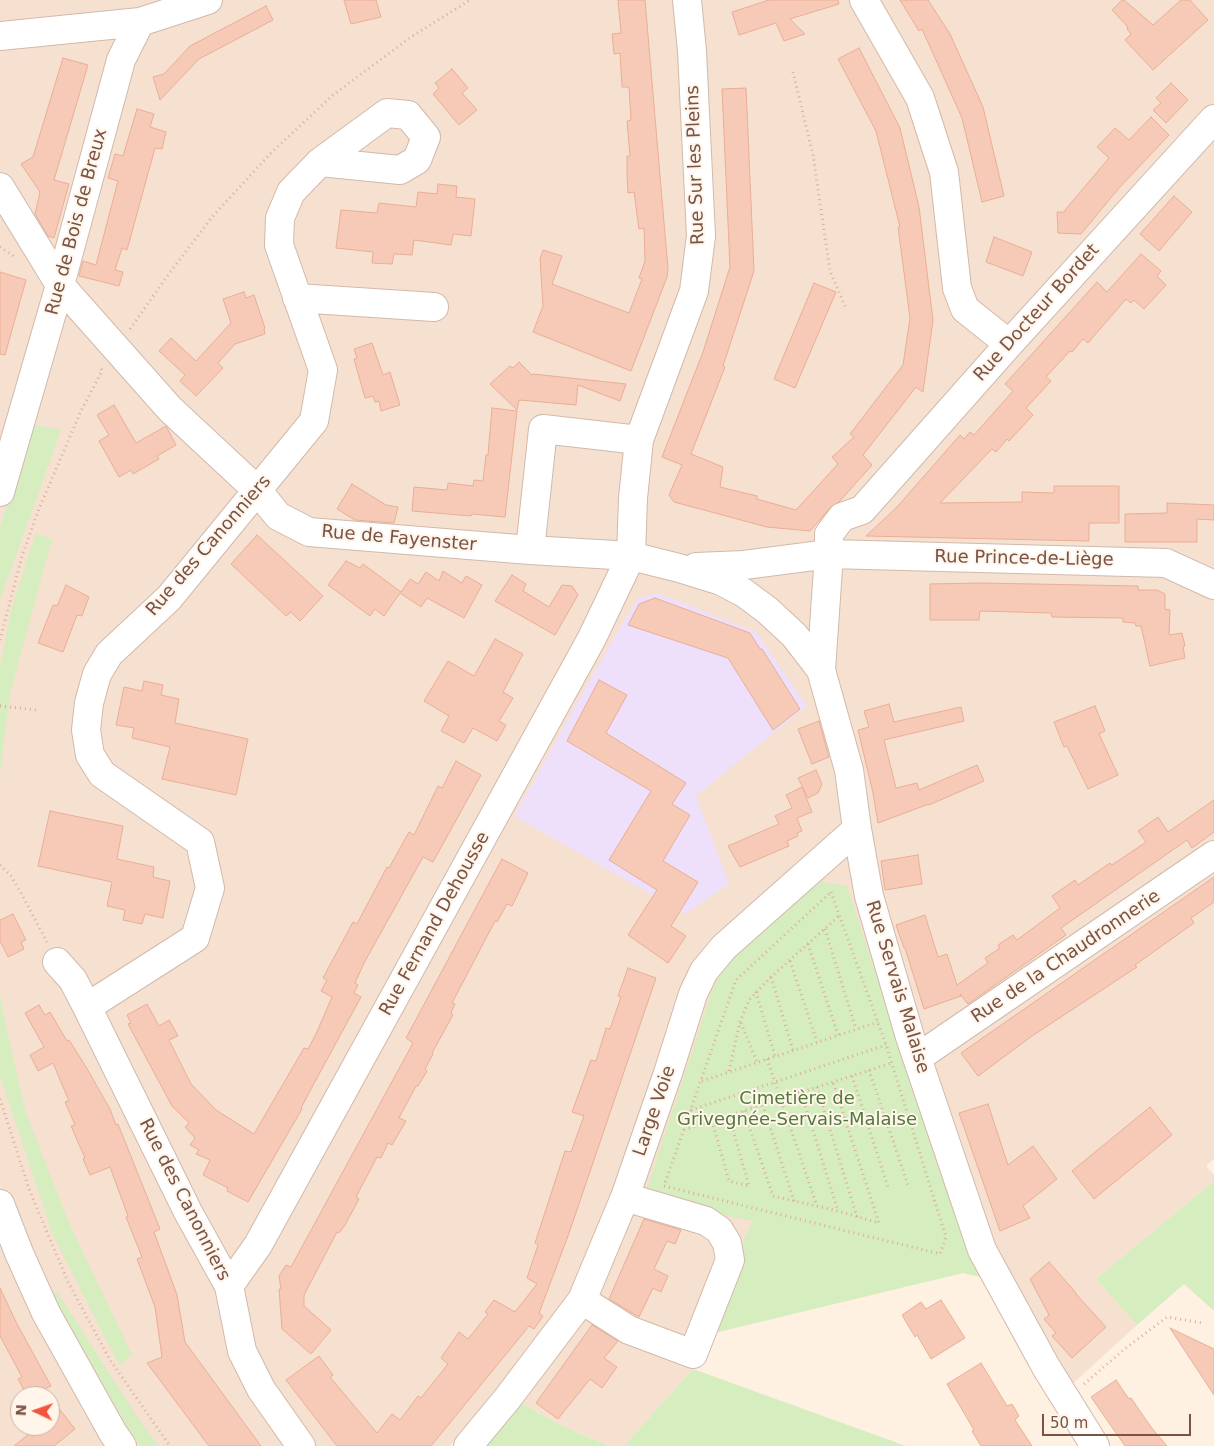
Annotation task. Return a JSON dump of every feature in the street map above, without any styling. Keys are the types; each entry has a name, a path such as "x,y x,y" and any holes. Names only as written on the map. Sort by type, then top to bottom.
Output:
{"street":[{"path":"0,36 140,22 208,0"},
{"name":"Rue Sur les Pleins","path":"631,556 633,498 639,440 694,291 701,236 692,51 687,0"},
{"path":"864,0 920,98 944,172 957,288 966,309 1008,344"},
{"name":"Rue de Bois de Breux","path":"0,492 60,285 121,60 140,22"},
{"name":"Rue Docteur Bordet","path":"829,554 829,534 842,517 862,510 1008,344 1214,119"},
{"name":"Rue des Canonniers","path":"87,1007 195,938 210,888 200,842 102,774 90,755 86,730 89,704 97,674 109,654 169,598 314,420 323,370 279,245 280,218 291,192 320,162"},
{"name":"Rue de Fayenster","path":"0,187 60,285 170,409 258,491 278,516 309,532 530,550 631,556"},
{"path":"297,298 434,307"},
{"path":"530,550 543,429 639,440"},
{"path":"679,568 744,565 829,554"},
{"name":"Rue Prince-de-Liège","path":"829,554 1166,563 1214,585"},
{"name":"Rue Servais Malaise","path":"829,554 821,670 850,770 857,829 869,896 901,1051 982,1250 1046,1367 1095,1446"},
{"path":"631,556 721,581 744,593 767,610 794,636 821,670"},
{"name":"Rue Fernand Dehousse","path":"229,1286 258,1245 592,638 631,556"},
{"name":"Large Voie","path":"468,1446 582,1300 625,1196 668,1073 693,994 704,971 724,947 857,829"},
{"name":"Rue de la Chaudronnerie","path":"901,1051 1214,855"},
{"name":"Rue des Canonniers","path":"57,962 73,980 188,1212 229,1286 242,1351 260,1389 301,1446"},
{"path":"582,1300 629,1330 694,1354 730,1260 727,1243 719,1230 706,1221 625,1196"},
{"path":"0,1204 19,1253 46,1313 111,1442"}],"path":[{"path":"130,329 212,217 271,153 333,95 411,37 470,0"},
{"path":"793,72 813,155 830,271 846,308"},
{"path":"0,640 22,556 39,509 80,413 102,371"},
{"path":"0,706 37,710"},
{"path":"0,865 11,876 21,893 57,962"},
{"path":"832,892 878,1022 901,1051 946,1237 940,1254 664,1186 736,980 832,892"},
{"path":"729,1072 740,1022 749,1000 771,977 840,915"},
{"path":"824,929 856,1029"},
{"path":"808,944 838,1035"},
{"path":"790,961 817,1042"},
{"path":"771,977 793,1050"},
{"path":"756,992 775,1056"},
{"path":"740,1022 757,1062"},
{"path":"702,1081 878,1022"},
{"path":"684,1130 869,1070 901,1051"},
{"path":"691,1110 775,1082 901,1051"},
{"path":"767,1059 817,1206"},
{"path":"869,1070 908,1185"},
{"path":"852,1076 889,1190"},
{"path":"744,1110 773,1196 838,1211 879,1223 833,1082"},
{"path":"817,1087 857,1217"},
{"path":"801,1092 838,1211"},
{"path":"0,1099 29,1189 68,1282 110,1360 170,1446"},
{"path":"763,1104 794,1201"},
{"path":"712,1121 730,1181 749,1186 729,1116"},
{"path":"1066,1399 1126,1348 1167,1317 1202,1323"}],"shaded area":[{"path":"0,0 1214,0 1214,1159 1206,1166 1214,1175 1214,1181 1096,1279 1137,1325 1066,1390 980,1277 753,1221 693,1369 624,1446 609,1446 571,1430 520,1403 499,1389 450,1446 0,1446"},
{"path":"657,593 756,632 807,706 696,796 729,884 685,914 514,816 637,599"}],"green space":[{"path":"35,425 61,430 0,600 0,526"},
{"path":"36,533 52,539 10,694 0,773 0,666 11,610"},
{"name":"Cimetière de Grivegnée-Servais-Malaise","path":"817,881 847,886 898,1041 980,1277 963,1273 706,1335 752,1221 644,1197 716,981 732,960"},
{"path":"0,991 25,1110 69,1223 132,1355 119,1365 53,1235 0,1076"},
{"path":"1214,1181 1214,1311 1184,1284 1137,1325 1096,1279"},
{"path":"57,1292 144,1427 159,1446 141,1446 129,1430 52,1295"},
{"path":"693,1369 906,1446 624,1446"},
{"path":"520,1403 571,1430 609,1446 485,1446"}],"building":[{"path":"344,0 376,0 381,17 351,24"},
{"path":"618,0 645,0 668,269 667,277 631,371 533,332 543,306 540,259 543,250 562,256 552,284 629,313 642,279 639,278 645,261 644,228 639,229 634,192 628,193 627,156 630,156 627,121 631,120 629,87 622,87 620,53 614,54 612,34 621,33"},
{"path":"769,0 838,0 839,4 790,19 805,34 784,41 776,23 739,35 732,12"},
{"path":"900,0 928,0 950,34 983,107 1004,196 982,202 962,118 922,29 919,31"},
{"path":"1122,0 1153,25 1181,0 1190,0 1208,20 1153,70 1125,40 1131,34 1127,29 1128,27 1112,10"},
{"path":"266,6 273,20 199,59 160,100 153,77 164,74 190,46"},
{"path":"859,48 900,128 919,207 933,320 923,392 916,387 863,455 872,465 810,531 767,527 674,502 669,495 682,465 662,457 703,352 730,267 722,89 746,88 754,271 723,366 725,367 691,454 723,467 720,487 757,496 757,499 796,510 838,464 832,457 854,437 850,434 903,365 910,318 898,227 900,227 876,131 838,59"},
{"path":"63,58 88,65 54,180 69,184 54,238 48,236 35,214 40,192 21,164 33,157"},
{"path":"452,69 468,88 462,93 477,110 459,125 433,94 439,88 435,83"},
{"path":"1171,83 1188,100 1166,123 1153,110 1161,103 1156,98"},
{"path":"137,109 154,114 150,127 166,132 162,149 155,148 127,250 122,248 115,270 123,272 119,286 79,276 83,261 96,265 118,181 108,178 115,154 123,156"},
{"path":"1151,117 1169,135 1119,188 1081,234 1058,233 1057,212 1065,212 1109,158 1097,147 1115,128 1129,140"},
{"path":"438,184 457,186 456,197 475,199 471,236 453,234 451,245 414,240 412,255 394,254 392,264 372,263 373,252 336,248 341,210 377,213 379,203 416,207 418,192 437,194"},
{"path":"1174,196 1192,212 1159,251 1140,234"},
{"path":"994,237 1032,252 1023,276 986,262"},
{"path":"1141,254 1161,271 1157,276 1166,285 1144,309 1134,300 1131,303 1126,299 1088,343 1083,339 1072,352 1070,351 1046,377 1051,381 1026,408 1033,415 996,452 992,449 940,503 1022,502 1022,492 1054,493 1054,486 1119,486 1119,523 1089,523 1089,541 866,536 897,507 960,435 964,439 970,432 974,435 1013,391 1005,384 1097,282 1107,292"},
{"path":"0,272 26,280 5,355 0,354"},
{"path":"814,283 836,292 795,388 774,379"},
{"path":"244,292 246,298 254,295 265,328 265,334 235,344 218,363 223,368 196,396 180,381 185,375 159,351 171,338 196,361 231,323 223,299"},
{"path":"372,343 383,375 390,372 400,405 381,411 379,401 375,402 373,396 365,398 354,359 357,358 354,349"},
{"path":"519,362 532,375 626,384 620,401 578,385 576,405 519,400 517,410 490,384 510,366 513,368"},
{"path":"114,405 136,443 166,426 176,445 157,456 159,459 133,474 131,470 119,477 99,441 109,435 97,415"},
{"path":"492,408 517,411 505,517 412,511 414,487 447,490 448,483 473,486 474,480 483,481 486,455 488,455"},
{"path":"352,484 386,505 398,507 394,523 355,520 337,509"},
{"path":"1167,503 1214,505 1214,520 1197,519 1197,542 1125,542 1125,514 1167,513"},
{"path":"257,535 323,596 300,621 291,612 286,616 231,564"},
{"path":"346,561 360,568 363,564 401,592 410,579 418,584 426,572 439,581 443,571 462,583 466,576 482,585 464,618 427,598 421,607 400,593 384,616 375,609 370,616 328,585"},
{"path":"512,575 526,584 523,591 549,607 562,585 572,586 578,595 555,635 495,601"},
{"path":"930,584 1138,586 1138,590 1157,590 1165,594 1165,609 1170,610 1169,635 1182,633 1185,658 1150,666 1141,626 1136,626 1135,623 1123,622 1123,618 1052,617 1051,613 980,611 979,620 930,620"},
{"path":"66,585 89,597 82,616 77,615 63,652 38,643 53,605 57,606"},
{"path":"655,598 750,633 800,709 773,730 728,658 628,625 639,604"},
{"path":"495,639 523,654 503,692 513,698 499,721 506,725 497,741 473,728 464,743 441,731 449,716 424,701 448,661 474,676"},
{"path":"599,680 627,695 606,733 686,783 672,804 690,815 663,861 698,882 671,926 686,936 668,963 628,935 657,890 609,860 651,791 567,741"},
{"path":"144,681 163,685 161,695 179,699 175,723 248,739 236,795 162,779 170,747 132,738 134,728 116,725 124,687 142,691"},
{"path":"889,704 894,722 961,707 964,721 884,740 896,788 917,783 919,790 977,765 984,781 929,805 878,823 858,730 869,727 864,711"},
{"path":"1095,706 1105,731 1099,734 1118,775 1088,789 1067,746 1064,747 1054,722"},
{"path":"819,721 829,757 812,764 798,729"},
{"path":"456,761 481,775 433,862 423,857 364,963 355,983 358,985 354,993 361,997 302,1109 248,1202 227,1191 228,1188 203,1175 210,1160 196,1154 199,1150 190,1145 195,1138 185,1127 189,1123 172,1106 128,1024 131,1023 127,1015 147,1004 159,1026 169,1020 178,1036 169,1040 191,1084 216,1110 254,1134 304,1048 308,1049 316,1034 332,997 321,991 327,980 323,978 353,922 357,924 387,867 389,868 409,832 414,835 438,786 442,788"},
{"path":"816,770 822,784 818,793 808,798 798,778"},
{"path":"802,787 812,812 797,818 802,831 797,833 798,836 787,841 789,846 740,867 728,846 779,824 775,816 792,808 786,795"},
{"path":"1214,800 1214,832 1192,848 1187,840 1061,928 1066,935 968,1004 960,994 961,996 924,1009 896,925 925,915 938,957 947,954 957,985 988,963 985,958 1000,948 998,945 1013,935 1017,940 1060,908 1052,896 1075,880 1078,885 1146,842 1138,831 1158,817 1168,832"},
{"path":"50,811 123,826 117,859 154,867 153,877 170,881 163,918 145,914 142,924 123,920 125,910 107,906 112,882 38,866"},
{"path":"918,855 922,884 885,890 881,861"},
{"path":"502,859 528,873 512,906 507,904 497,922 495,921 452,1003 455,1004 451,1013 453,1015 432,1053 425,1069 427,1071 418,1086 416,1086 399,1118 406,1121 392,1145 388,1143 381,1158 377,1157 356,1197 359,1199 345,1225 339,1233 337,1232 304,1295 304,1306 331,1330 311,1354 282,1329 279,1276 286,1265 291,1267 413,1043 406,1038"},
{"path":"1214,877 1214,902 1191,918 1194,923 1135,965 1137,967 1032,1036 978,1076 961,1053"},
{"path":"13,914 26,940 21,942 24,949 8,957 0,941 0,920"},
{"path":"628,968 656,978 568,1236 539,1313 543,1316 534,1329 529,1326 431,1446 337,1446 286,1380 319,1356 333,1375 330,1377 377,1433 392,1414 400,1420 418,1396 421,1398 448,1364 441,1358 459,1332 468,1339 488,1314 485,1312 494,1300 515,1312 537,1284 527,1278 538,1245 535,1243 565,1151 571,1152 584,1116 572,1112 591,1060 596,1061 606,1028 610,1029 621,997 618,996"},
{"path":"39,1005 45,1015 50,1012 67,1041 69,1040 110,1109 116,1125 118,1124 160,1229 154,1232 177,1295 185,1342 261,1446 209,1446 147,1363 162,1357 155,1307 137,1259 142,1257 126,1217 128,1216 110,1167 90,1175 71,1126 75,1125 65,1102 69,1101 53,1063 38,1071 30,1055 44,1047 25,1013"},
{"path":"988,1104 1008,1165 1033,1146 1057,1179 1023,1206 1030,1218 1000,1231 959,1113"},
{"path":"1150,1107 1172,1135 1094,1199 1072,1171"},
{"path":"644,1219 681,1230 675,1244 667,1241 654,1269 668,1276 661,1292 653,1288 639,1317 609,1299"},
{"path":"1049,1262 1106,1327 1072,1358 1052,1336 1056,1333 1044,1319 1049,1315 1030,1279"},
{"path":"0,1288 17,1324 51,1386 22,1386 18,1379 22,1377 0,1336"},
{"path":"941,1300 965,1338 931,1359 917,1335 915,1337 902,1315 921,1302 926,1309"},
{"path":"592,1325 618,1341 604,1358 617,1367 602,1388 590,1379 558,1419 536,1403"},
{"path":"1170,1328 1214,1349 1214,1395"},
{"path":"981,1363 1007,1406 1012,1404 1019,1416 1015,1420 1032,1446 981,1446 972,1431 974,1430 947,1384"},
{"path":"1116,1380 1167,1446 1125,1446 1091,1397"},
{"path":"60,1410 75,1429 54,1446 14,1446 26,1436 60,1436"}]}
